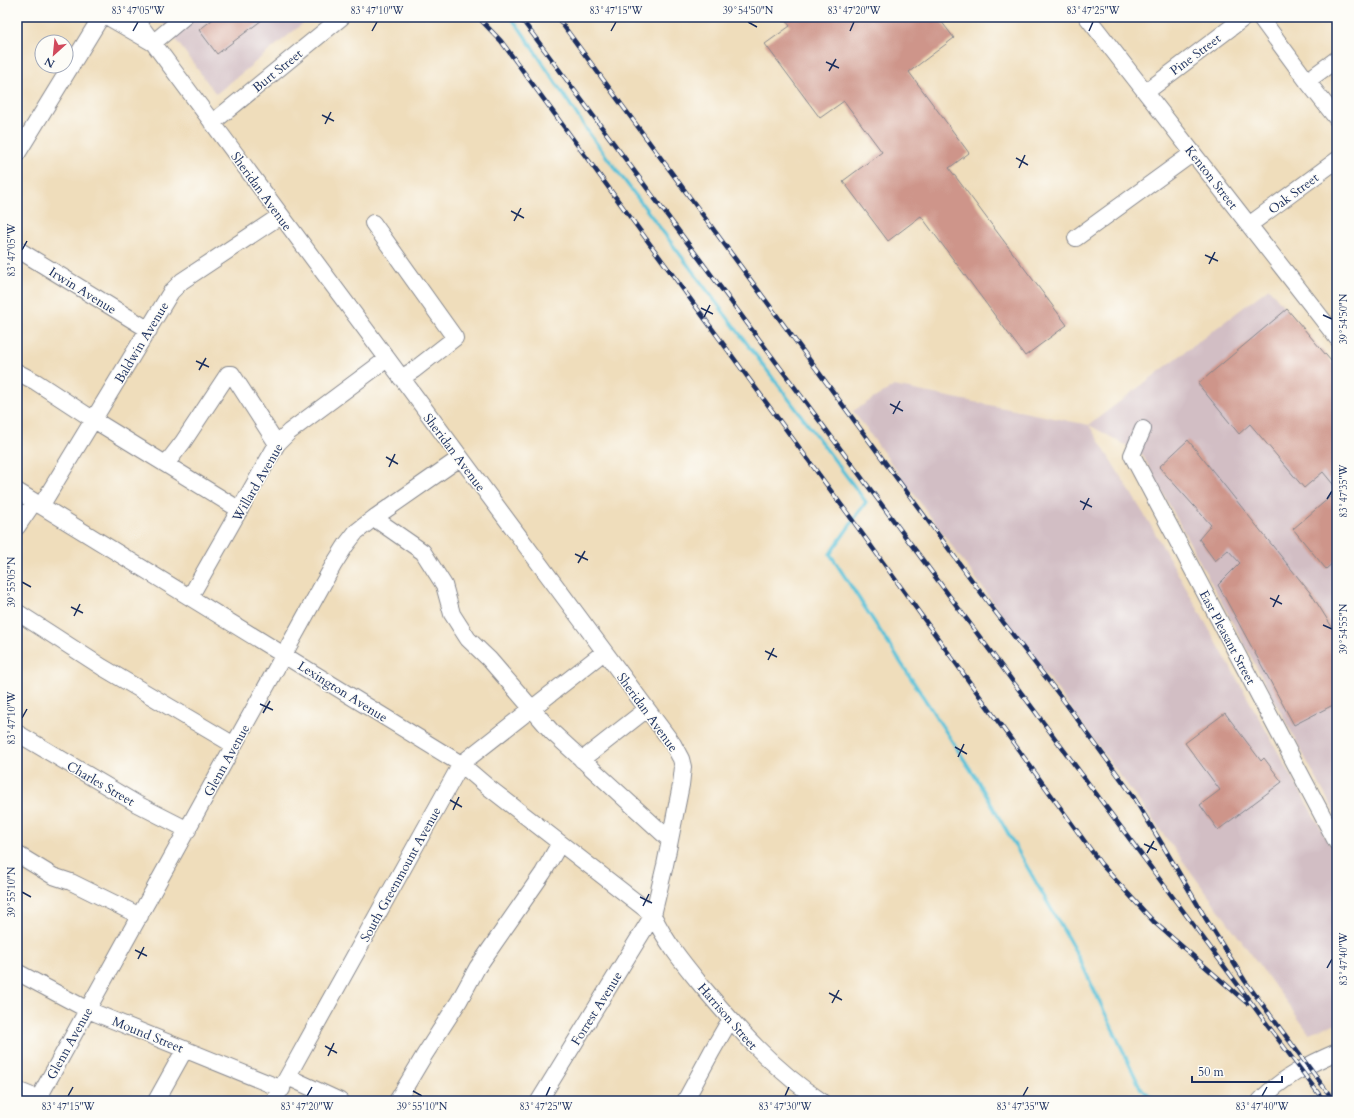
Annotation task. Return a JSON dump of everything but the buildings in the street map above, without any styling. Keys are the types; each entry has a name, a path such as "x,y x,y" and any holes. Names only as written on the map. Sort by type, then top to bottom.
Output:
{"street":[{"path":"17,154 22,134 101,17"},
{"path":"108,17 153,43 184,17"},
{"name":"Sheridan Avenue","path":"134,17 386,359 673,744 681,759 683,767 681,785 653,915"},
{"name":"Burt Street","path":"212,123 342,17"},
{"name":"Kenton Street","path":"1087,17 1337,338"},
{"name":"Pine Street","path":"1146,92 1245,17"},
{"path":"1260,17 1337,119"},
{"path":"1307,81 1337,59"},
{"path":"1076,238 1193,153"},
{"name":"Oak Street","path":"1249,225 1337,160"},
{"name":"Baldwin Avenue","path":"17,527 38,504 94,420 171,292 182,281 280,216"},
{"path":"373,223 455,338 414,370 401,378"},
{"name":"Irwin Avenue","path":"17,249 149,330"},
{"name":"Willard Avenue","path":"190,597 277,444 289,432 386,359"},
{"path":"17,372 36,382 94,420 240,510"},
{"path":"166,464 183,442 228,374 232,374 277,444"},
{"name":"East Pleasant Street","path":"1143,429 1132,455 1337,843"},
{"name":"Glenn Avenue","path":"40,1100 234,745 346,545 356,532 374,518 460,458"},
{"name":"Lexington Avenue","path":"17,491 461,764 488,787 653,915"},
{"path":"374,518 423,552 444,585 452,614 468,639 489,659 552,732 670,840"},
{"path":"17,612 102,667 234,745"},
{"name":"South Greenmount Avenue","path":"281,1089 461,764 604,652"},
{"path":"582,760 647,709"},
{"name":"Charles Street","path":"17,733 137,804 188,830"},
{"path":"397,1101 459,1001 477,968 543,873 560,843"},
{"path":"17,854 53,876 71,882 140,916"},
{"name":"Harrison Street","path":"653,915 667,941 679,958 730,1020 778,1070 821,1101"},
{"name":"Forrest Avenue","path":"539,1101 653,915"},
{"name":"Mound Street","path":"17,972 88,1010 281,1089 340,1101"},
{"path":"686,1101 712,1050 730,1020"},
{"path":"156,1101 185,1049"},
{"path":"1260,1101 1268,1091 1286,1078 1311,1063 1337,1052"},
{"path":"17,1090 40,1100"}],"shaded area":[{"path":"159,17 311,17 216,94"},
{"path":"1269,288 1337,373 1337,817 1142,454 1089,425"},
{"path":"894,386 1089,425 1150,524 1337,857 1337,1023 1309,1033 853,411"}],"waterway":[{"path":"510,17 520,29 591,136 866,502 830,554 978,781 1078,956 1141,1089 1157,1101"}],"railway":[{"path":"478,17 501,41 848,514 1101,864 1154,922 1247,1003"},
{"path":"520,17 1324,1101"},
{"path":"557,17 993,609 1064,701 1131,793 1206,919 1245,981 1334,1101"}]}
